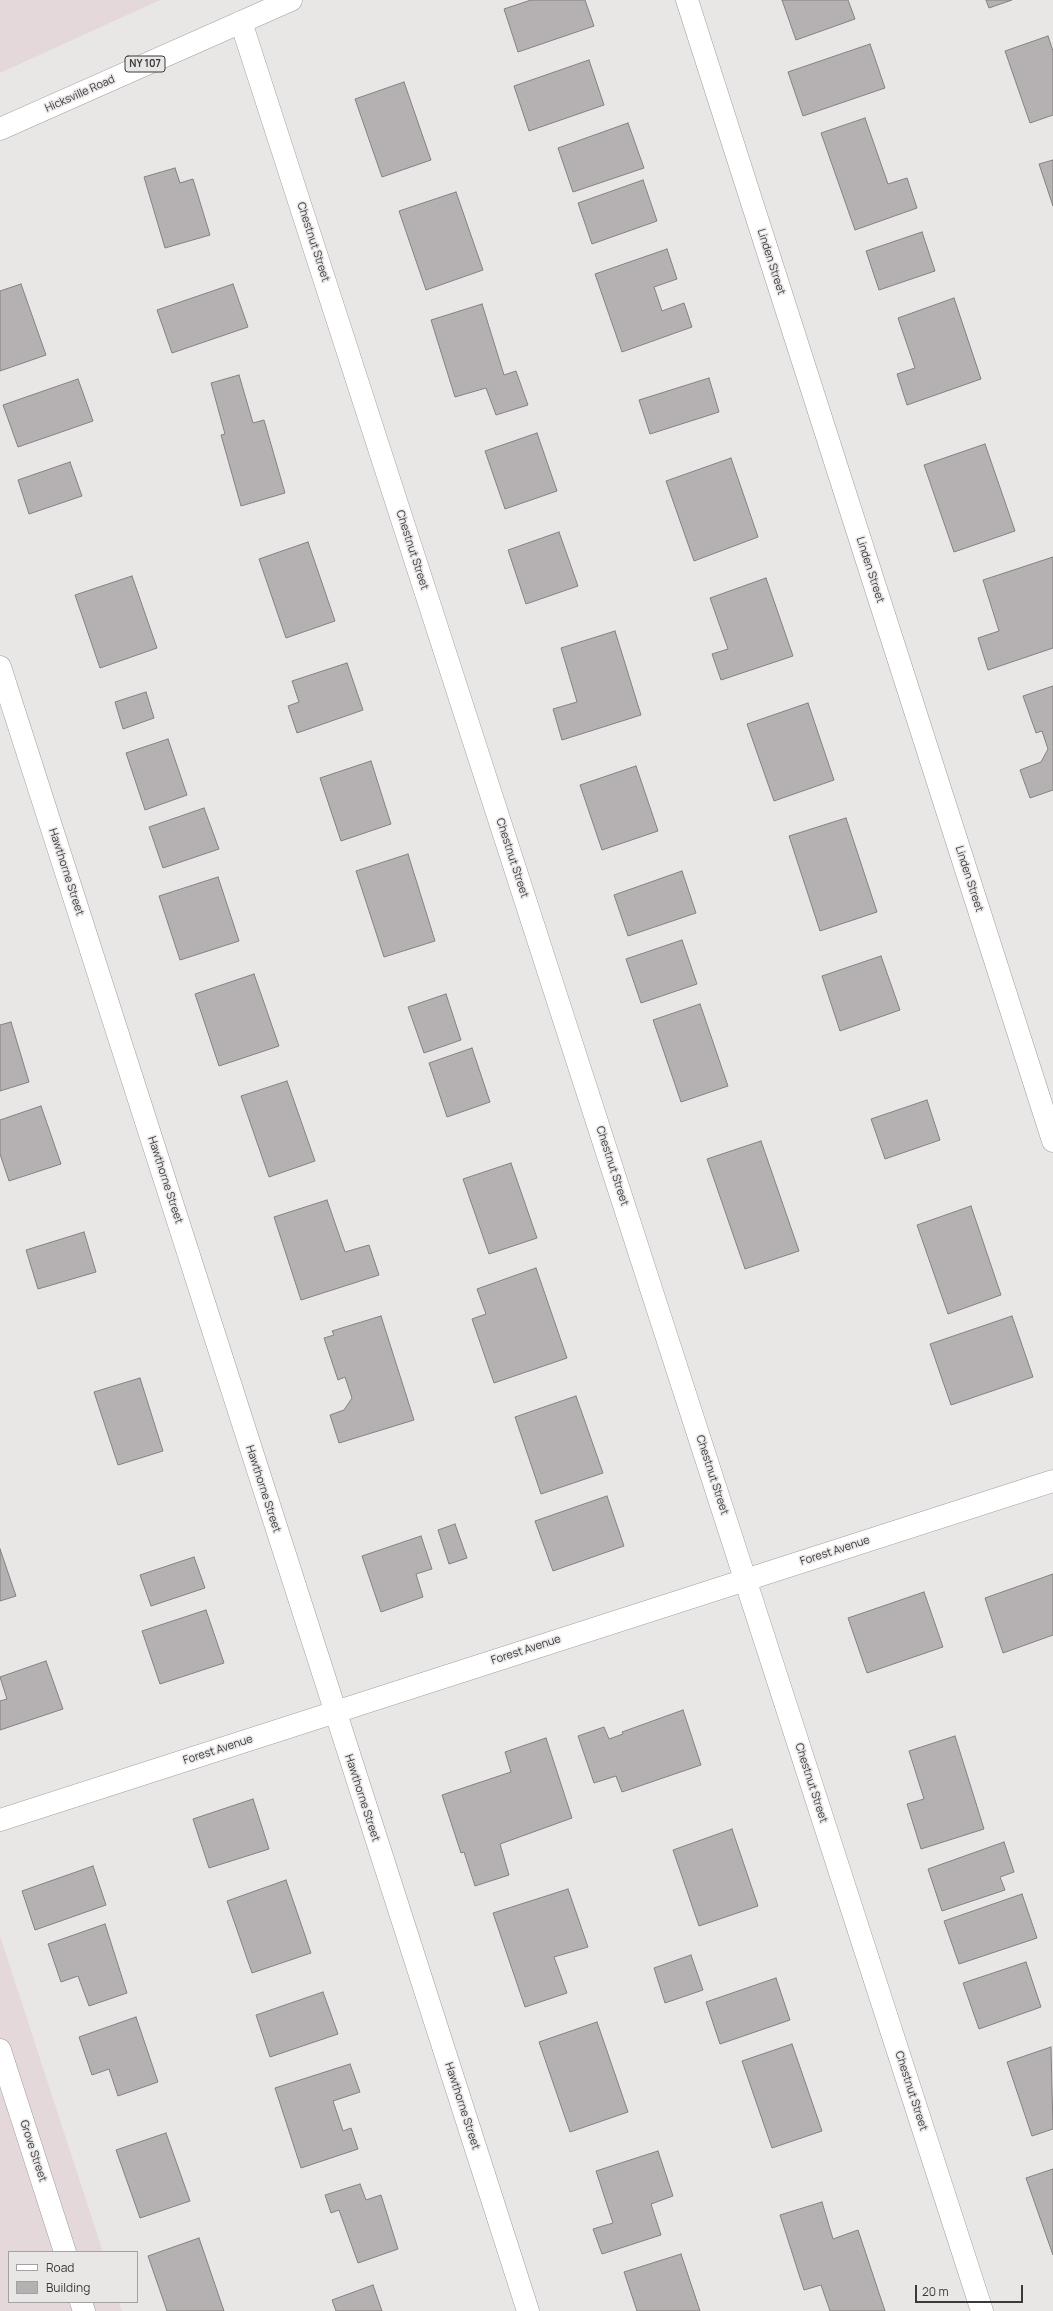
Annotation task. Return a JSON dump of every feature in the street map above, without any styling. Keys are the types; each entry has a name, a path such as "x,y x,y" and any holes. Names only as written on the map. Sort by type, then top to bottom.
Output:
{"street":[{"name":"Hicksville Road","path":"0,129 291,0"},
{"name":"Linden Street","path":"688,0 1053,1141"},
{"name":"Chestnut Street","path":"241,22 982,2311"},
{"name":"Hawthorne Street","path":"0,667 528,2311"},
{"name":"Forest Avenue","path":"0,1820 1053,1481"},
{"name":"Grove Street","path":"0,2050 65,2251"}],"shaded area":[{"path":"0,0 160,0 0,73"},
{"path":"0,1936 103,2251 8,2251 8,2303 119,2303 122,2311 0,2311"}],"building":[{"path":"531,0 585,0 594,26 518,52 504,9"},
{"path":"782,0 848,0 855,19 796,40"},
{"path":"986,0 1012,0 989,8"},
{"path":"1048,36 1053,51 1053,115 1030,123 1005,51"},
{"path":"870,44 885,88 803,116 788,72"},
{"path":"589,60 604,105 529,131 514,86"},
{"path":"404,82 431,160 382,177 355,99"},
{"path":"865,118 888,184 907,178 917,208 855,230 821,133"},
{"path":"628,123 644,168 573,192 558,148"},
{"path":"1053,160 1053,206 1039,164"},
{"path":"175,168 180,183 193,179 210,235 165,248 144,177"},
{"path":"643,180 657,221 592,244 578,203"},
{"path":"456,192 483,270 426,290 399,211"},
{"path":"922,232 935,271 879,290 866,251"},
{"path":"667,249 677,279 654,287 662,311 684,303 692,327 622,352 595,274"},
{"path":"21,284 46,355 0,371 0,291"},
{"path":"233,284 248,327 172,353 157,310"},
{"path":"954,298 981,379 907,405 897,374 915,368 898,318"},
{"path":"482,304 504,375 516,371 528,405 496,415 486,388 455,397 431,320"},
{"path":"239,375 253,423 264,420 285,493 241,506 221,435 225,434 211,383"},
{"path":"709,378 719,412 650,434 639,400"},
{"path":"78,379 93,421 18,447 3,405"},
{"path":"537,433 557,491 505,509 485,451"},
{"path":"985,444 1015,531 954,552 924,465"},
{"path":"731,458 758,537 694,561 666,481"},
{"path":"70,462 82,496 29,514 18,480"},
{"path":"559,532 578,586 526,604 508,550"},
{"path":"308,542 335,621 286,638 259,559"},
{"path":"1053,557 1053,648 988,670 978,638 999,631 983,580"},
{"path":"132,576 157,648 100,668 75,595"},
{"path":"766,578 793,656 721,680 712,654 728,649 710,598"},
{"path":"615,631 641,715 562,740 553,709 577,702 561,648"},
{"path":"347,663 363,710 297,733 288,706 299,702 292,681"},
{"path":"1053,686 1053,790 1030,798 1020,770 1041,762 1048,749 1042,731 1036,733 1023,696"},
{"path":"146,692 154,718 123,729 115,702"},
{"path":"808,703 834,780 774,801 747,724"},
{"path":"168,739 187,795 145,810 126,753"},
{"path":"371,761 391,824 341,841 320,778"},
{"path":"636,766 658,831 602,850 580,785"},
{"path":"204,808 219,849 163,868 149,827"},
{"path":"846,818 877,912 820,931 789,836"},
{"path":"408,854 435,941 384,957 356,871"},
{"path":"682,871 696,913 628,936 614,895"},
{"path":"218,877 239,941 180,960 159,896"},
{"path":"682,940 697,984 641,1003 626,959"},
{"path":"881,956 900,1010 840,1031 822,976"},
{"path":"254,974 279,1046 219,1066 195,994"},
{"path":"446,994 461,1040 424,1053 408,1007"},
{"path":"700,1004 728,1086 681,1102 653,1020"},
{"path":"11,1022 29,1082 0,1091 0,1025"},
{"path":"472,1048 490,1102 447,1117 429,1063"},
{"path":"287,1081 315,1161 269,1177 241,1096"},
{"path":"927,1100 940,1140 885,1159 871,1119"},
{"path":"41,1106 61,1164 9,1181 0,1154 0,1120"},
{"path":"761,1141 799,1251 745,1269 707,1159"},
{"path":"511,1163 537,1238 489,1254 463,1179"},
{"path":"327,1200 345,1252 369,1245 379,1275 301,1300 274,1217"},
{"path":"971,1206 1001,1295 948,1314 917,1225"},
{"path":"84,1232 96,1272 38,1289 26,1250"},
{"path":"536,1268 567,1358 494,1383 472,1319 486,1314 477,1289"},
{"path":"381,1316 414,1420 339,1443 330,1415 344,1410 352,1398 345,1377 338,1380 324,1338 334,1335 332,1331"},
{"path":"1012,1316 1033,1377 951,1405 930,1344"},
{"path":"140,1378 163,1451 118,1465 94,1392"},
{"path":"576,1396 603,1473 541,1494 515,1417"},
{"path":"607,1496 624,1546 553,1571 535,1521"},
{"path":"455,1524 467,1558 449,1564 438,1530"},
{"path":"421,1536 432,1569 416,1574 423,1597 381,1612 362,1556"},
{"path":"0,1549 16,1596 0,1601"},
{"path":"194,1557 205,1588 151,1606 140,1575"},
{"path":"1053,1574 1053,1635 1003,1653 985,1598"},
{"path":"924,1592 943,1647 867,1673 848,1618"},
{"path":"206,1610 224,1663 160,1684 142,1631"},
{"path":"46,1661 63,1709 0,1730 0,1701 7,1699 0,1677"},
{"path":"683,1710 701,1765 622,1792 616,1776 594,1783 578,1736 604,1727 609,1739 623,1734 622,1732"},
{"path":"955,1736 984,1829 921,1849 907,1804 924,1799 909,1751"},
{"path":"546,1738 572,1818 500,1844 509,1875 475,1886 464,1852 461,1853 442,1795 511,1772 505,1752"},
{"path":"253,1799 269,1849 209,1868 193,1819"},
{"path":"732,1829 758,1906 699,1926 673,1850"},
{"path":"1004,1842 1014,1872 1000,1877 1005,1890 942,1911 928,1869"},
{"path":"93,1866 106,1905 35,1930 22,1891"},
{"path":"286,1880 311,1953 252,1973 227,1901"},
{"path":"568,1889 588,1947 554,1957 567,1993 525,2007 493,1913"},
{"path":"1022,1894 1037,1938 959,1964 944,1921"},
{"path":"105,1924 127,1993 89,2006 78,1976 61,1982 48,1944"},
{"path":"691,1955 703,1990 665,2003 654,1968"},
{"path":"1026,1962 1041,2007 979,2029 963,1983"},
{"path":"776,1978 790,2020 720,2044 706,2002"},
{"path":"323,1992 338,2034 270,2057 256,2015"},
{"path":"136,2017 158,2082 118,2096 109,2069 92,2075 79,2037"},
{"path":"597,2022 628,2112 570,2132 539,2042"},
{"path":"792,2044 822,2131 772,2148 742,2061"},
{"path":"1051,2047 1053,2129 1032,2136 1007,2062"},
{"path":"350,2064 360,2092 333,2101 343,2131 351,2128 358,2149 301,2168 275,2088"},
{"path":"166,2133 190,2201 140,2218 116,2150"},
{"path":"658,2151 673,2196 651,2204 661,2235 602,2254 593,2229 613,2223 596,2171"},
{"path":"1053,2169 1053,2255 1026,2178"},
{"path":"360,2184 366,2200 381,2195 398,2249 358,2263 339,2210 331,2213 325,2195"},
{"path":"822,2202 833,2239 858,2230 885,2311 830,2311 821,2285 804,2290 780,2215"},
{"path":"199,2238 224,2311 167,2311 148,2256"},
{"path":"681,2254 700,2311 637,2311 624,2272"},
{"path":"373,2285 382,2311 336,2311 332,2300"}]}
